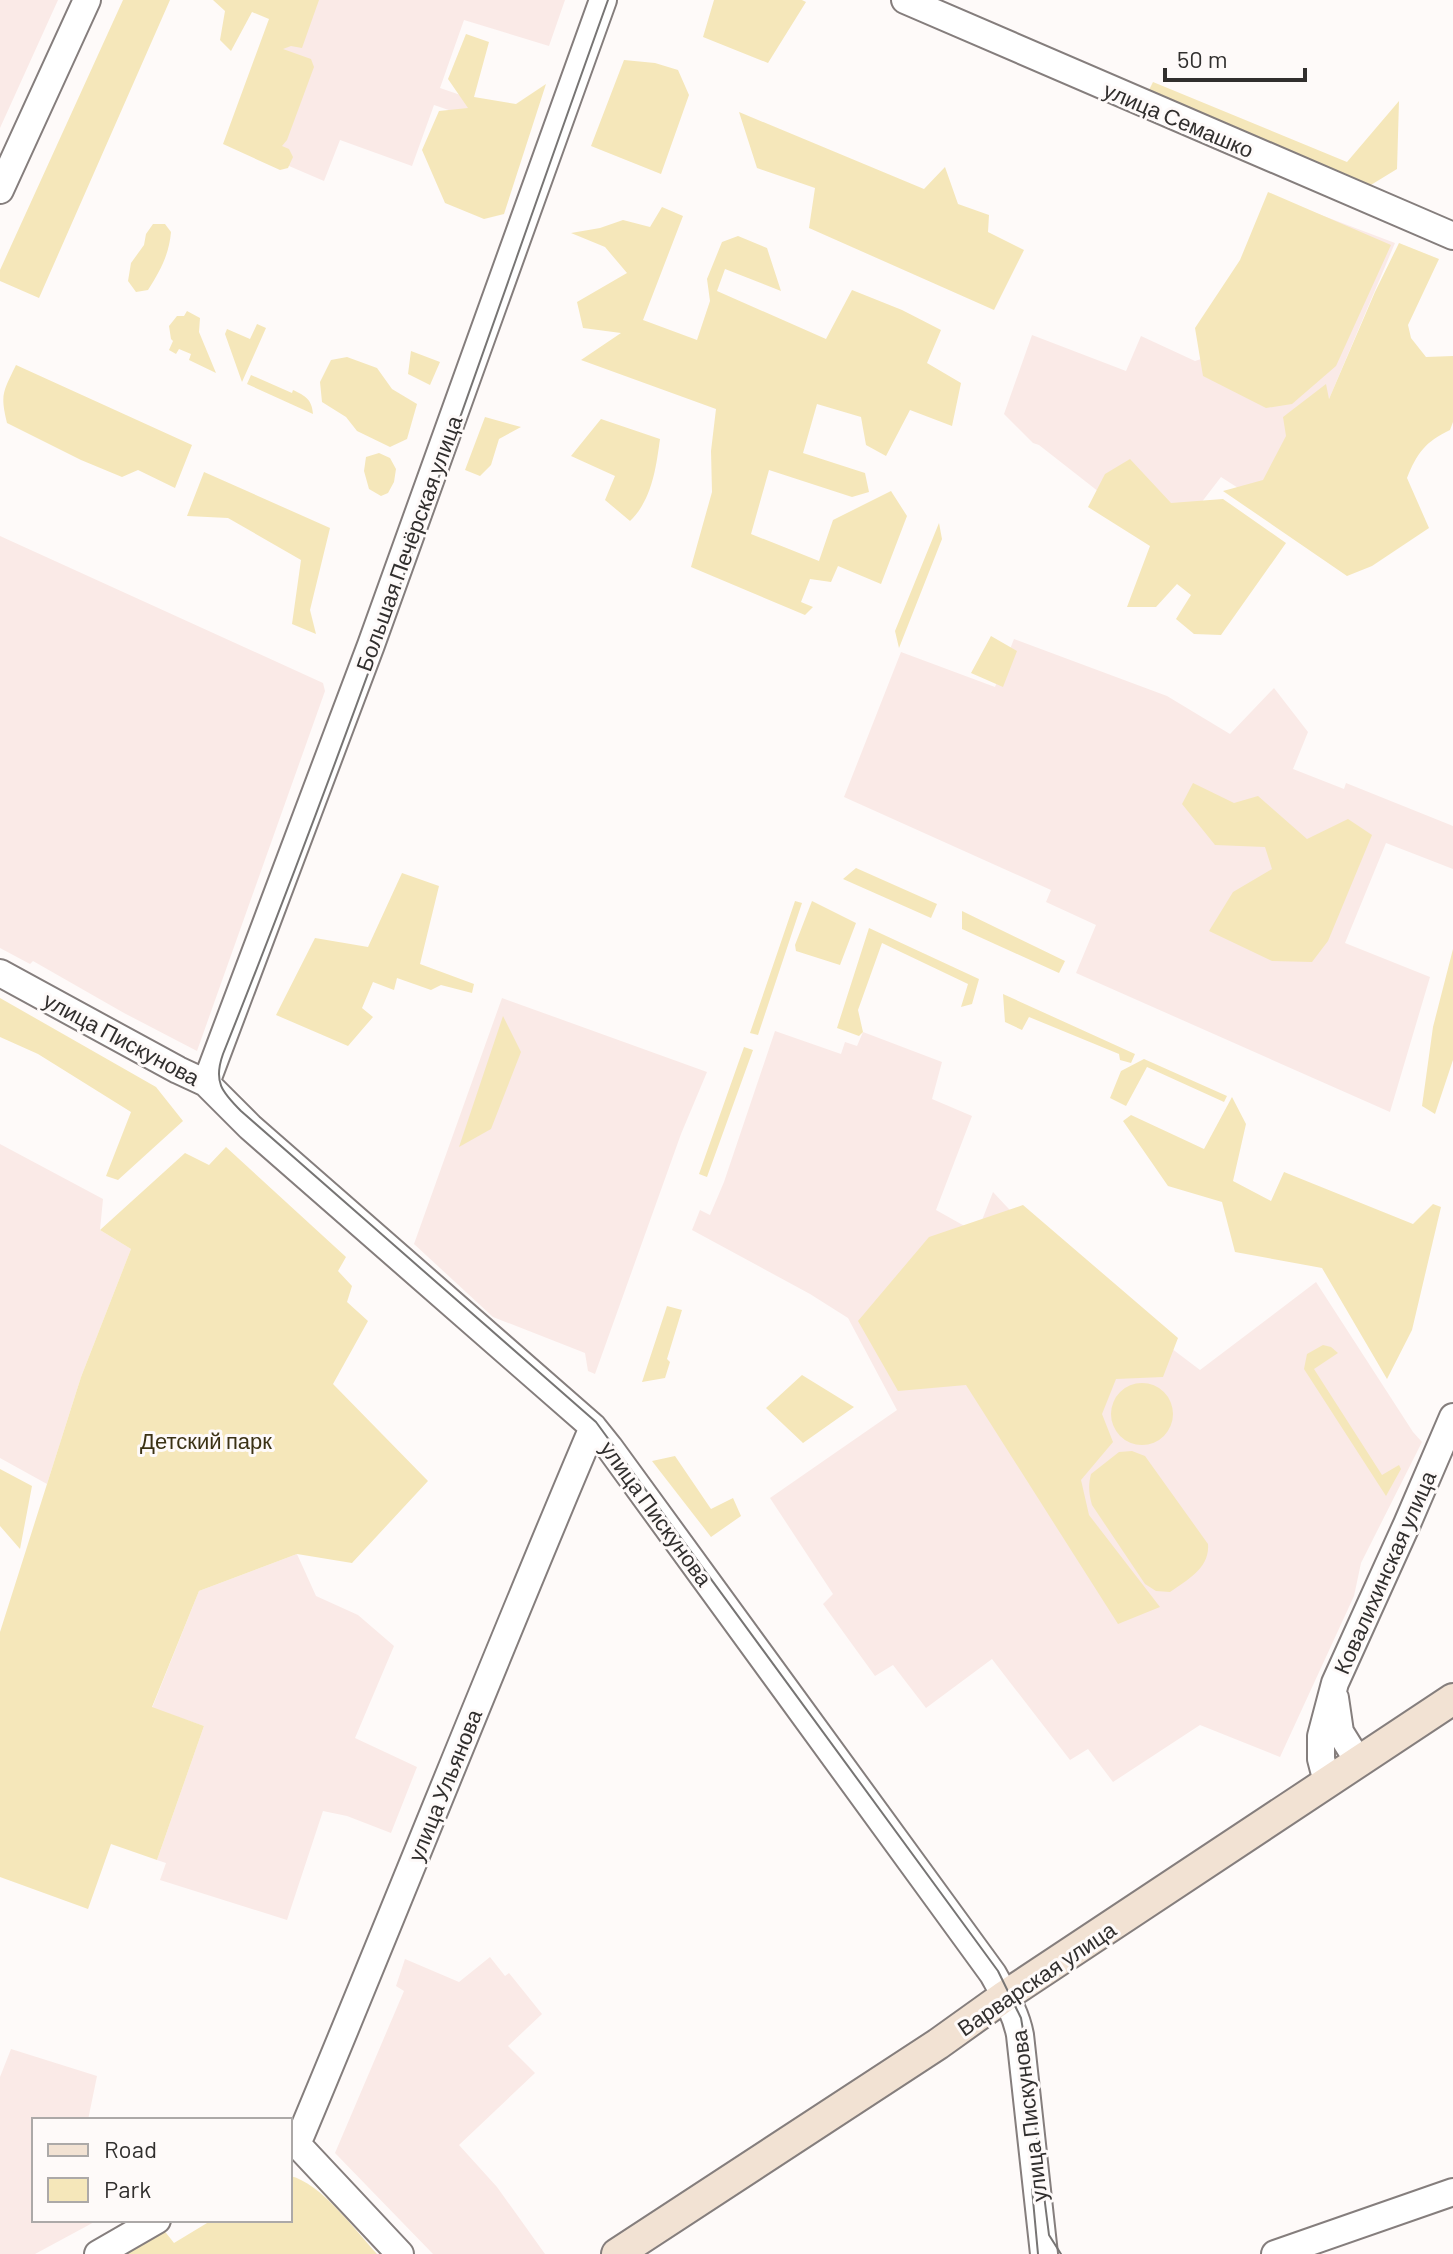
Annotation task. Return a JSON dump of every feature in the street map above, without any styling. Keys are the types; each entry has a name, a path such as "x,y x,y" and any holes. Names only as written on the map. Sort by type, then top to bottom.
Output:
{"main road":[{"name":"Варварская улица","path":"617,2254 938,2044 1005,1996 1453,1699"}],"street":[{"path":"0,190 87,0"},
{"name":"Большая Печёрская улица","path":"206,1083 376,632 603,0"},
{"name":"улица Семашко","path":"905,0 1453,236"},
{"name":"улица Пискунова","path":"0,973 206,1083 250,1127 593,1427 993,1974 1017,2021 1020,2035 1046,2248"},
{"name":"Ковалихинская улица","path":"1327,1782 1321,1759 1321,1736 1335,1683 1453,1417"},
{"name":"улица Ульянова","path":"292,2143 301,2135 355,2007 593,1427"},
{"name":"Ковалихинская улица","path":"1335,1683 1340,1732 1358,1761"},
{"path":"292,2143 400,2254"},
{"path":"1275,2254 1453,2192"},
{"path":"98,2254 154,2222"}],"shaded area":[{"path":"0,0 58,0 0,128"},
{"path":"279,0 565,0 549,46 464,20 440,88 525,117 519,134 434,105 412,166 340,140 324,181 233,142"},
{"path":"1276,198 1395,243 1280,515 1221,477 1168,546 1033,443 1004,414 1032,335 1126,371 1141,336 1195,361 1213,355"},
{"path":"0,536 323,683 325,691 197,1051 33,961 30,964 0,948"},
{"path":"1014,639 1167,696 1230,734 1274,688 1308,732 1293,769 1344,789 1346,783 1453,826 1453,869 1386,843 1345,943 1430,977 1390,1112 1076,973 1096,925 1046,902 1051,890 844,797 901,652 995,687"},
{"path":"502,998 707,1072 681,1134 595,1374 588,1371 585,1353 493,1317 414,1244"},
{"path":"775,1031 841,1054 845,1042 857,1046 863,1032 942,1062 932,1099 972,1116 936,1210 977,1233 993,1192 1060,1264 1200,1370 1316,1282 1422,1442 1361,1563 1354,1596 1280,1757 1200,1725 1113,1782 1088,1749 1070,1760 992,1659 926,1708 893,1665 875,1676 823,1604 833,1594 770,1498 897,1410 848,1318 692,1230 700,1210 710,1215 724,1182"},
{"path":"0,1144 103,1199 100,1230 131,1249 81,1377 47,1484 0,1458"},
{"path":"297,1554 316,1596 358,1615 394,1646 355,1738 417,1767 391,1833 347,1816 323,1811 287,1920 160,1880 166,1863 157,1860 204,1726 152,1708 199,1591"},
{"path":"490,1957 505,1976 509,1973 542,2014 508,2046 535,2073 459,2145 497,2187 545,2254 433,2254 335,2153 404,1991 396,1986 405,1959 459,1982"},
{"path":"11,2049 97,2076 88,2118 32,2118 32,2222 94,2222 35,2254 0,2254 0,2077"}],"green space":[{"path":"123,0 170,0 39,298 0,281 0,270"},
{"path":"213,0 319,0 302,48 291,46 283,49 311,59 314,67 282,146 289,149 293,157 288,168 280,170 223,144 269,19 252,12 231,51 220,40 225,11"},
{"path":"714,0 806,2 768,63 703,37"},
{"path":"466,34 489,42 474,97 516,104 546,84 504,214 484,219 445,203 422,150 439,111 468,108 448,79"},
{"path":"624,60 655,63 678,70 689,95 661,174 591,146"},
{"path":"1153,82 1347,162 1399,101 1397,169 1361,191 1145,98"},
{"path":"739,112 924,189 945,167 958,204 989,215 988,232 1024,250 994,310 809,228 815,188 757,168"},
{"path":"1268,192 1391,245 1336,366 1292,404 1266,408 1203,376 1195,328 1240,260"},
{"path":"662,207 683,216 643,320 697,340 710,301 707,279 722,242 738,236 767,248 781,291 725,269 717,291 826,339 852,290 941,330 927,363 961,383 952,426 910,410 886,456 866,445 861,417 817,404 803,453 865,473 869,492 852,497 769,470 751,534 819,561 833,520 891,491 907,516 881,584 838,566 831,582 810,579 801,602 813,607 805,615 691,567 712,492 711,451 716,409 581,360 621,333 583,328 577,302 627,273 605,247 571,233 623,220 650,227"},
{"path":"153,224 165,224 171,232 168,248 148,290 136,292 128,281 131,263 144,245 146,234"},
{"path":"1399,243 1439,259 1408,325 1411,338 1426,357 1453,356 1453,422 1450,430 1423,449 1407,478 1429,528 1372,566 1347,576 1223,491 1263,480 1286,436 1283,417 1326,384 1329,399"},
{"path":"187,311 200,318 199,332 216,373 189,360 191,354 179,349 176,354 169,350 173,341 169,326 177,316 184,316"},
{"path":"257,324 266,328 242,382 225,334 227,329 250,339"},
{"path":"411,351 440,362 430,385 408,374"},
{"path":"347,357 377,368 392,389 417,404 407,439 390,447 357,431 346,417 322,402 320,382 331,360"},
{"path":"16,365 192,445 175,488 138,470 122,477 7,423 4,393"},
{"path":"251,375 301,394 310,402 313,414 247,384"},
{"path":"485,417 521,427 499,439 491,465 480,476 465,470"},
{"path":"601,419 660,439 648,493 630,521 605,500 615,476 571,456"},
{"path":"379,453 390,458 396,469 388,493 381,496 369,489 364,471 366,457"},
{"path":"1130,459 1171,503 1223,499 1286,543 1221,635 1194,634 1176,619 1191,595 1177,584 1156,607 1127,607 1150,546 1088,507 1105,474"},
{"path":"204,472 330,528 310,610 316,634 292,624 301,560 228,518 187,516"},
{"path":"939,523 942,539 899,648 895,631"},
{"path":"991,636 1017,651 1003,687 971,673"},
{"path":"1193,783 1234,803 1258,796 1307,839 1348,819 1372,835 1328,941 1312,962 1272,961 1209,931 1233,892 1272,869 1265,847 1215,845 1182,804"},
{"path":"856,868 937,904 931,918 843,879"},
{"path":"402,873 439,886 420,964 474,984 472,993 441,985 431,990 397,978 394,990 373,982 362,1008 373,1017 348,1046 276,1015 315,938 368,947"},
{"path":"795,901 802,903 758,1035 750,1033"},
{"path":"812,901 856,923 840,965 796,951 795,945"},
{"path":"962,911 1065,961 1059,973 962,929"},
{"path":"869,928 979,979 972,1004 961,1007 968,984 882,943 858,1010 863,1032 859,1036 837,1028"},
{"path":"1453,949 1453,1060 1435,1114 1422,1106 1433,1027"},
{"path":"1003,994 1135,1054 1131,1063 1120,1060 1119,1054 1029,1017 1022,1030 1005,1022"},
{"path":"0,998 156,1087 183,1121 118,1180 106,1176 131,1112 38,1054 0,1037"},
{"path":"503,1016 521,1052 491,1129 459,1147"},
{"path":"744,1047 753,1050 707,1177 699,1174"},
{"path":"1144,1059 1227,1096 1224,1102 1147,1067 1126,1106 1110,1098 1121,1071"},
{"path":"1232,1097 1246,1124 1233,1181 1271,1201 1284,1172 1413,1224 1433,1204 1441,1207 1412,1330 1387,1379 1322,1268 1235,1252 1222,1202 1168,1186 1123,1121 1131,1115 1204,1149"},
{"name":"Детский парк","path":"226,1147 346,1257 338,1271 352,1286 347,1302 368,1321 333,1384 428,1481 352,1563 297,1554 199,1591 152,1707 204,1726 157,1860 111,1844 88,1909 0,1877 0,1632 81,1377 131,1249 100,1230 185,1153 209,1165"},
{"path":"1023,1205 1178,1338 1163,1377 1116,1379 1102,1414 1113,1442 1081,1480 1089,1515 1160,1607 1118,1624 966,1385 898,1391 858,1321 929,1237"},
{"path":"667,1306 682,1310 667,1359 670,1362 665,1378 642,1382"},
{"path":"1323,1345 1338,1353 1314,1369 1382,1475 1399,1465 1401,1469 1386,1496 1304,1369 1307,1354"},
{"path":"802,1375 854,1407 803,1443 766,1408"},
{"path":"1142,1383 1154,1385 1164,1392 1171,1402 1171,1426 1164,1436 1154,1443 1142,1445 1130,1443 1120,1436 1113,1426 1111,1414 1113,1402 1120,1392 1130,1385"},
{"path":"1132,1451 1145,1456 1208,1544 1201,1567 1170,1592 1156,1591 1145,1584 1092,1505 1089,1490 1091,1474 1119,1452"},
{"path":"675,1456 711,1509 733,1498 741,1516 711,1537 652,1461"},
{"path":"0,1469 32,1486 20,1549 0,1526"},
{"path":"292,2177 325,2197 377,2254 122,2254 163,2229 174,2243 209,2222 292,2222"}],"tram line":[{"path":"608,0 373,661 223,1054 219,1079 224,1092 241,1111 596,1422 998,1971 1021,2018 1049,2235 1061,2254"},
{"path":"1032,2189 1038,2254"}]}
